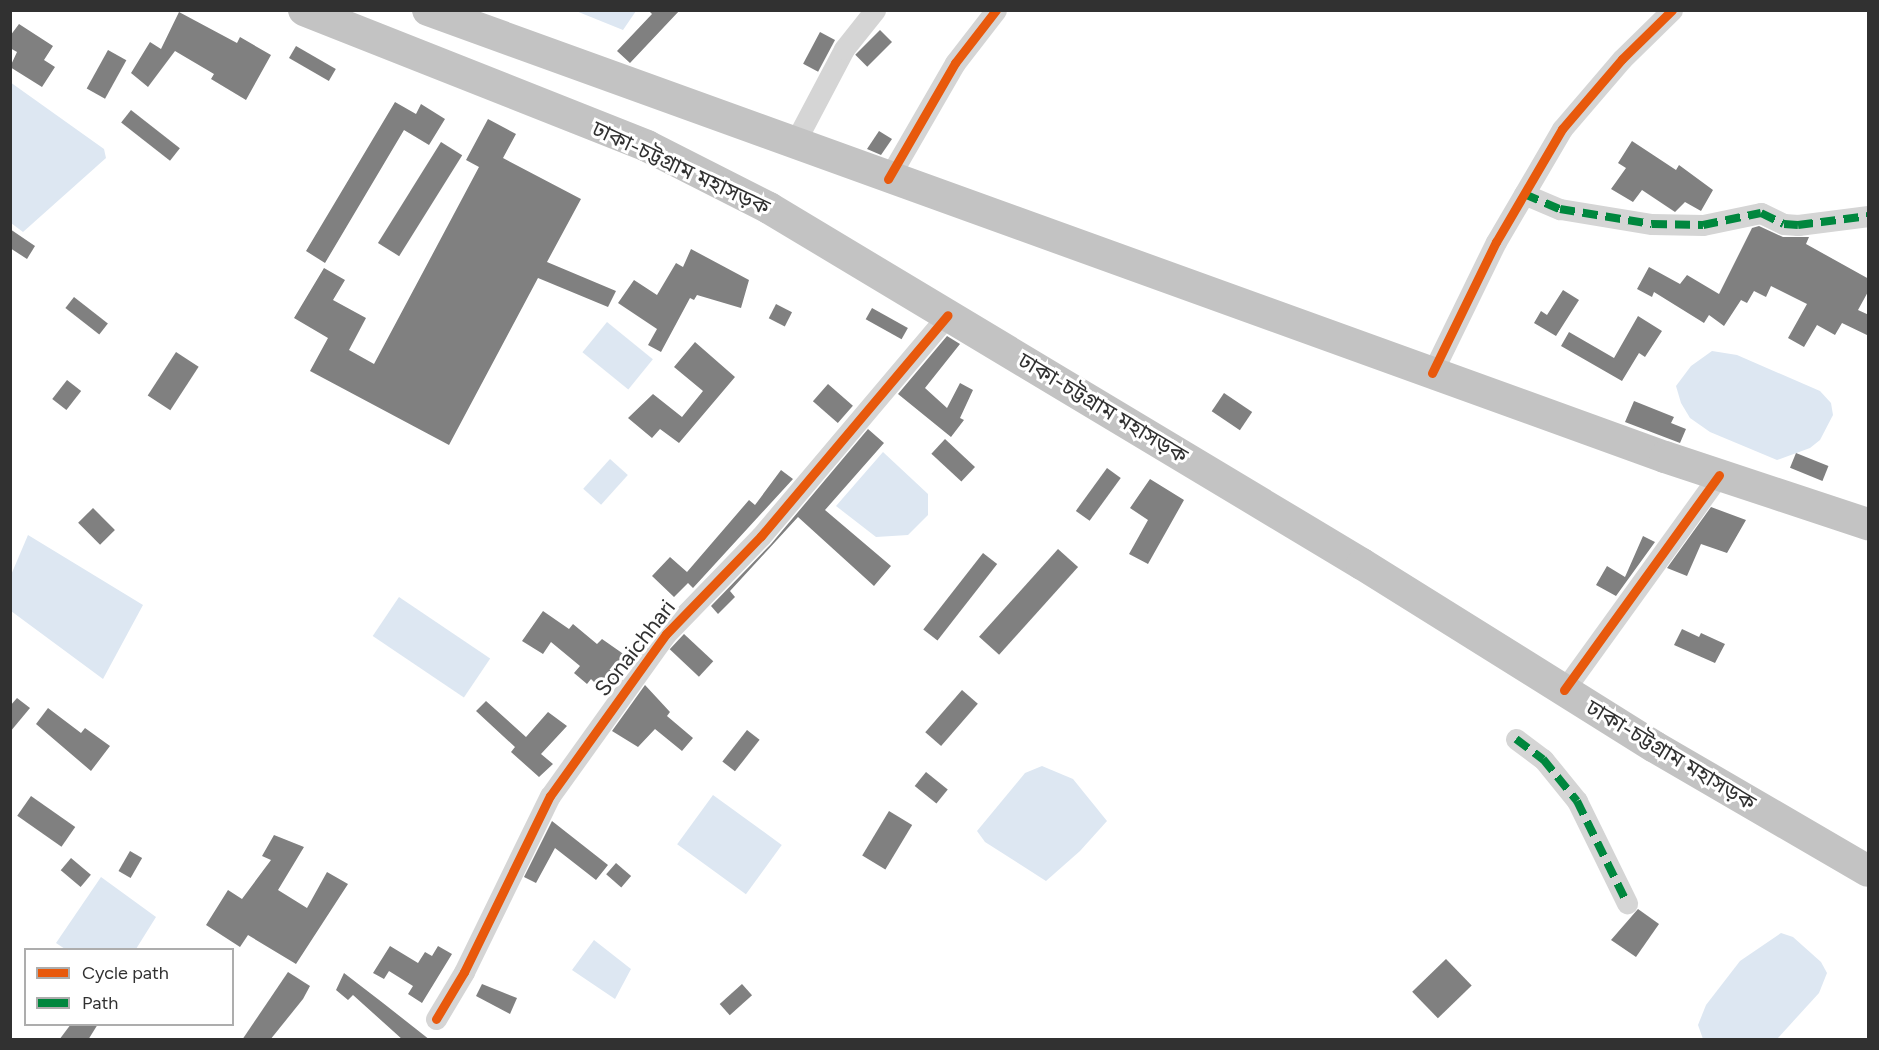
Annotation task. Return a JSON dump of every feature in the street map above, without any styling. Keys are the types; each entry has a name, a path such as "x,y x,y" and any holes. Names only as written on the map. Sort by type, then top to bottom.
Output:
{"highway":[{"name":"ঢাকা-চট্টগ্রাম মহাসড়ক","path":"304,10 647,146 769,208 1564,690 1869,871"},
{"path":"428,10 888,179 1719,475 1869,524"}],"street":[{"path":"794,144 844,49 874,10"},
{"path":"888,179 955,63 996,10"},
{"path":"1432,373 1496,242 1562,129 1622,59 1672,10"},
{"path":"1524,194 1560,209 1652,224 1703,225 1761,213 1784,224 1798,225 1869,216"},
{"name":"Sonaichhari","path":"436,1020 464,972 550,796 666,634 761,536 948,315"},
{"path":"1564,690 1719,475"},
{"path":"1516,740 1543,759 1577,801 1627,903"}],"shaded area":[{"path":"576,11 636,11 623,30"},
{"path":"10,82 104,149 106,158 23,232 11,223"},
{"path":"607,322 653,359 628,389 582,352"},
{"path":"1712,351 1737,355 1820,391 1831,403 1833,415 1820,440 1810,448 1777,460 1710,432 1690,418 1681,403 1676,386 1691,366"},
{"path":"883,452 928,494 928,515 908,535 876,537 836,506"},
{"path":"610,459 628,475 601,505 583,489"},
{"path":"28,535 143,605 103,679 11,611 11,575"},
{"path":"399,597 490,659 464,697 373,636"},
{"path":"1042,766 1073,779 1107,821 1080,851 1046,881 985,842 977,831 1025,773"},
{"path":"713,795 782,845 746,894 677,844"},
{"path":"101,877 156,917 137,948 64,948 56,943"},
{"path":"1781,933 1793,937 1821,962 1827,973 1819,993 1777,1039 1703,1039 1698,1025 1706,1005 1740,961"},
{"path":"594,940 631,969 615,999 572,970"}],"building":[{"path":"648,10 680,10 630,63 617,51 652,14"},
{"path":"179,12 237,43 240,37 271,55 246,100 211,79 214,74 175,51 148,87 131,73 150,42 161,49"},
{"path":"19,24 53,46 44,60 55,67 42,87 10,67 17,52 10,48 10,36"},
{"path":"880,30 892,42 867,67 855,55"},
{"path":"820,32 835,40 818,72 803,64"},
{"path":"296,46 336,69 329,81 289,58"},
{"path":"108,50 126,60 105,99 87,88"},
{"path":"395,102 416,114 421,104 445,119 429,145 404,130 325,263 306,251"},
{"path":"131,110 180,148 170,161 121,123"},
{"path":"488,119 516,134 503,158 581,199 547,262 616,291 608,307 538,278 449,445 310,371 328,338 294,318 324,268 345,280 333,300 366,318 349,350 374,364 479,167 466,160"},
{"path":"879,131 892,139 881,155 867,149"},
{"path":"1632,141 1676,170 1679,165 1713,190 1701,211 1685,202 1675,212 1642,190 1633,202 1611,189 1626,168 1618,163"},
{"path":"441,142 462,155 399,256 378,243"},
{"path":"1759,226 1783,237 1809,237 1806,244 1869,279 1869,290 1858,310 1869,315 1869,336 1842,323 1835,335 1817,325 1804,347 1788,338 1807,304 1771,286 1766,297 1754,291 1747,303 1741,300 1724,326 1709,315 1704,323 1654,292 1652,297 1637,289 1649,267 1680,284 1687,275 1719,294 1752,228"},
{"path":"10,229 35,246 27,259 10,248"},
{"path":"691,249 749,280 741,308 697,295 694,300 690,298 661,352 648,345 657,329 618,303 634,280 657,295 676,263 683,267"},
{"path":"1563,290 1579,300 1556,336 1534,323 1541,311 1547,315"},
{"path":"74,297 108,323 99,335 65,308"},
{"path":"776,304 792,312 785,326 769,318"},
{"path":"872,308 908,328 902,339 866,319"},
{"path":"1638,316 1662,331 1645,357 1639,353 1622,381 1561,346 1569,332 1614,358"},
{"path":"947,336 960,344 925,388 947,408 960,383 973,390 960,418 964,420 951,437 898,394"},
{"path":"695,342 735,377 679,443 660,429 652,438 628,418 653,394 682,417 703,391 674,367"},
{"path":"176,352 199,367 170,410 148,396"},
{"path":"67,380 81,391 66,410 52,399"},
{"path":"828,384 853,406 838,423 813,401"},
{"path":"1224,393 1252,412 1240,430 1212,411"},
{"path":"1634,401 1674,417 1671,423 1686,429 1680,443 1625,422"},
{"path":"868,429 884,443 825,510 891,566 874,586 798,517 730,591 735,597 718,614 711,606 771,544"},
{"path":"945,439 975,467 961,482 931,454"},
{"path":"1796,453 1828,466 1822,481 1790,468"},
{"path":"1107,468 1121,478 1090,521 1076,511"},
{"path":"781,470 793,479 693,588 688,583 674,597 652,576 670,557 687,572 749,500 755,505"},
{"path":"1150,479 1184,500 1148,564 1129,554 1148,520 1130,508"},
{"path":"1711,507 1746,520 1727,553 1701,544 1687,576 1667,568"},
{"path":"93,508 115,530 100,545 78,523"},
{"path":"1643,536 1655,542 1616,596 1596,585 1607,566 1625,577"},
{"path":"1058,549 1078,567 999,655 979,637"},
{"path":"983,553 997,564 937,641 923,629"},
{"path":"543,611 569,629 573,624 597,644 602,639 632,660 607,695 591,679 587,684 574,673 580,666 551,642 543,654 522,641"},
{"path":"1682,629 1699,637 1701,633 1725,644 1715,663 1674,645"},
{"path":"684,634 713,661 699,677 670,649"},
{"path":"645,685 670,712 667,716 693,738 682,751 655,729 638,747 612,731"},
{"path":"962,690 978,704 941,746 925,732"},
{"path":"17,698 30,708 10,732 10,706"},
{"path":"486,701 526,737 548,712 567,726 541,754 553,764 539,777 511,752 515,747 476,711"},
{"path":"48,708 81,733 85,728 110,746 91,771 36,724"},
{"path":"747,730 760,740 735,771 722,762"},
{"path":"926,772 948,790 936,804 915,786"},
{"path":"31,796 75,827 61,847 17,816"},
{"path":"889,811 912,825 885,869 862,856"},
{"path":"552,821 608,865 596,880 555,848 536,883 524,877"},
{"path":"274,835 304,847 278,890 307,908 327,872 348,884 296,964 248,935 240,947 206,925 228,890 242,899 271,860 262,856"},
{"path":"130,851 142,858 131,878 118,871"},
{"path":"71,858 91,875 81,887 61,870"},
{"path":"616,863 631,876 621,887 606,874"},
{"path":"1638,909 1659,924 1636,957 1611,940"},
{"path":"390,946 418,963 425,952 432,956 438,946 452,954 422,1003 408,994 413,986 389,971 384,979 373,973"},
{"path":"1446,959 1472,986 1438,1018 1412,992"},
{"path":"288,972 310,986 303,999 270,1040 242,1040"},
{"path":"344,973 430,1040 403,1040 353,995 348,1000 336,990"},
{"path":"482,984 517,998 510,1014 476,996"},
{"path":"742,984 752,995 730,1015 720,1004"},
{"path":"70,1026 97,1026 88,1040 59,1040"}],"marked path":[{"path":"1524,194 1560,209 1652,224 1703,225 1761,213 1784,224 1798,225 1868,216"},
{"path":"1516,739 1543,759 1577,801 1627,903"}],"cycle path":[{"path":"888,179 955,63 996,10"},
{"path":"1432,373 1496,242 1562,129 1622,59 1672,10"},
{"path":"436,1019 464,972 550,796 666,634 761,536 948,315"},
{"path":"1564,690 1719,475"}]}
